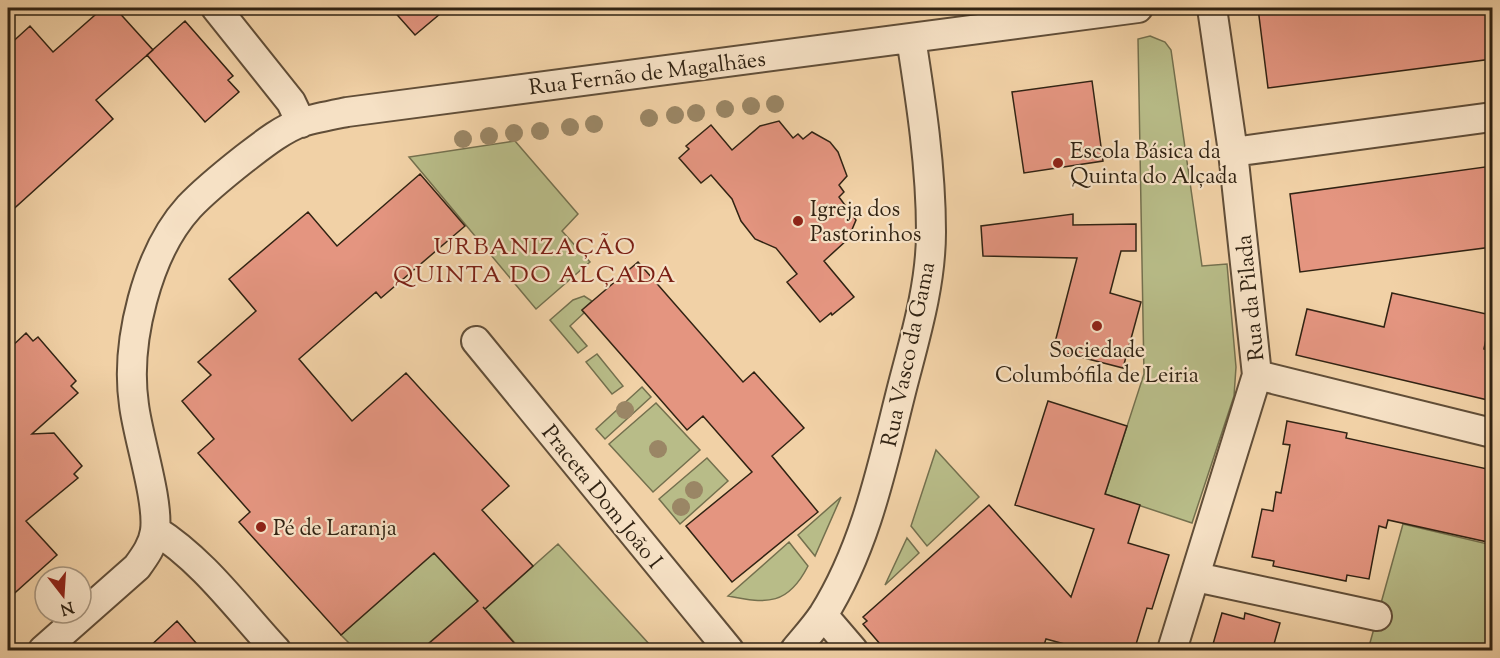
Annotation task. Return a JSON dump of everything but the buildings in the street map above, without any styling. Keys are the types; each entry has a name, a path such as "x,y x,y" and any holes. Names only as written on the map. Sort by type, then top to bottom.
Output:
{"street":[{"path":"216,8 291,102 300,123"},
{"name":"Rua Fernão de Magalhães","path":"155,530 151,491 133,403 132,362 139,316 150,276 166,241 188,208 220,178 259,148 300,123 347,112 1138,8"},
{"name":"Rua da Pilada","path":"1172,651 1257,375 1233,152 1212,8"},
{"name":"Rua Vasco da Gama","path":"795,651 823,615 858,543 877,485 928,280 931,233 929,188 922,106 911,38"},
{"path":"1233,152 1492,117"},
{"name":"Praceta Dom João I","path":"476,341 729,651"},
{"path":"1257,375 1492,433"},
{"path":"43,651 137,567 149,551 155,530 175,543 207,574 276,651"},
{"path":"1196,577 1377,616"},
{"path":"823,615 853,651"}],"green space":[{"path":"1150,36 1165,42 1171,50 1202,266 1227,264 1236,367 1234,396 1192,523 1105,494 1144,374 1138,39"},
{"path":"515,141 578,214 562,231 590,262 536,309 409,157"},
{"path":"584,296 592,301 582,310 584,313 570,326 587,346 578,353 550,320 573,300"},
{"path":"597,354 623,386 612,394 586,362"},
{"path":"642,387 651,397 605,439 596,429"},
{"path":"656,403 700,450 653,492 609,444"},
{"path":"936,450 979,497 927,546 911,526"},
{"path":"707,458 728,481 680,524 659,499"},
{"path":"841,497 815,556 798,535"},
{"path":"1403,524 1492,545 1492,650 1368,650"},
{"path":"907,538 919,553 885,585"},
{"path":"789,542 808,566 793,588 776,599 755,600 728,596"},
{"path":"558,544 650,645 644,650 521,650 485,609"},
{"path":"434,553 478,601 423,648 425,650 356,650 341,635"}],"place":[{"name":"Escola Básica da Quinta do Alçada","path":"1058,163"},
{"name":"Igreja dos Pastorinhos","path":"798,221"},
{"name":"Sociedade Columbófila de Leiria","path":"1097,326"},
{"name":"Pé de Laranja","path":"261,527"}],"district":[{"name":"URBANIZAÇÃO QUINTA DO ALÇADA","path":"535,260"}]}
